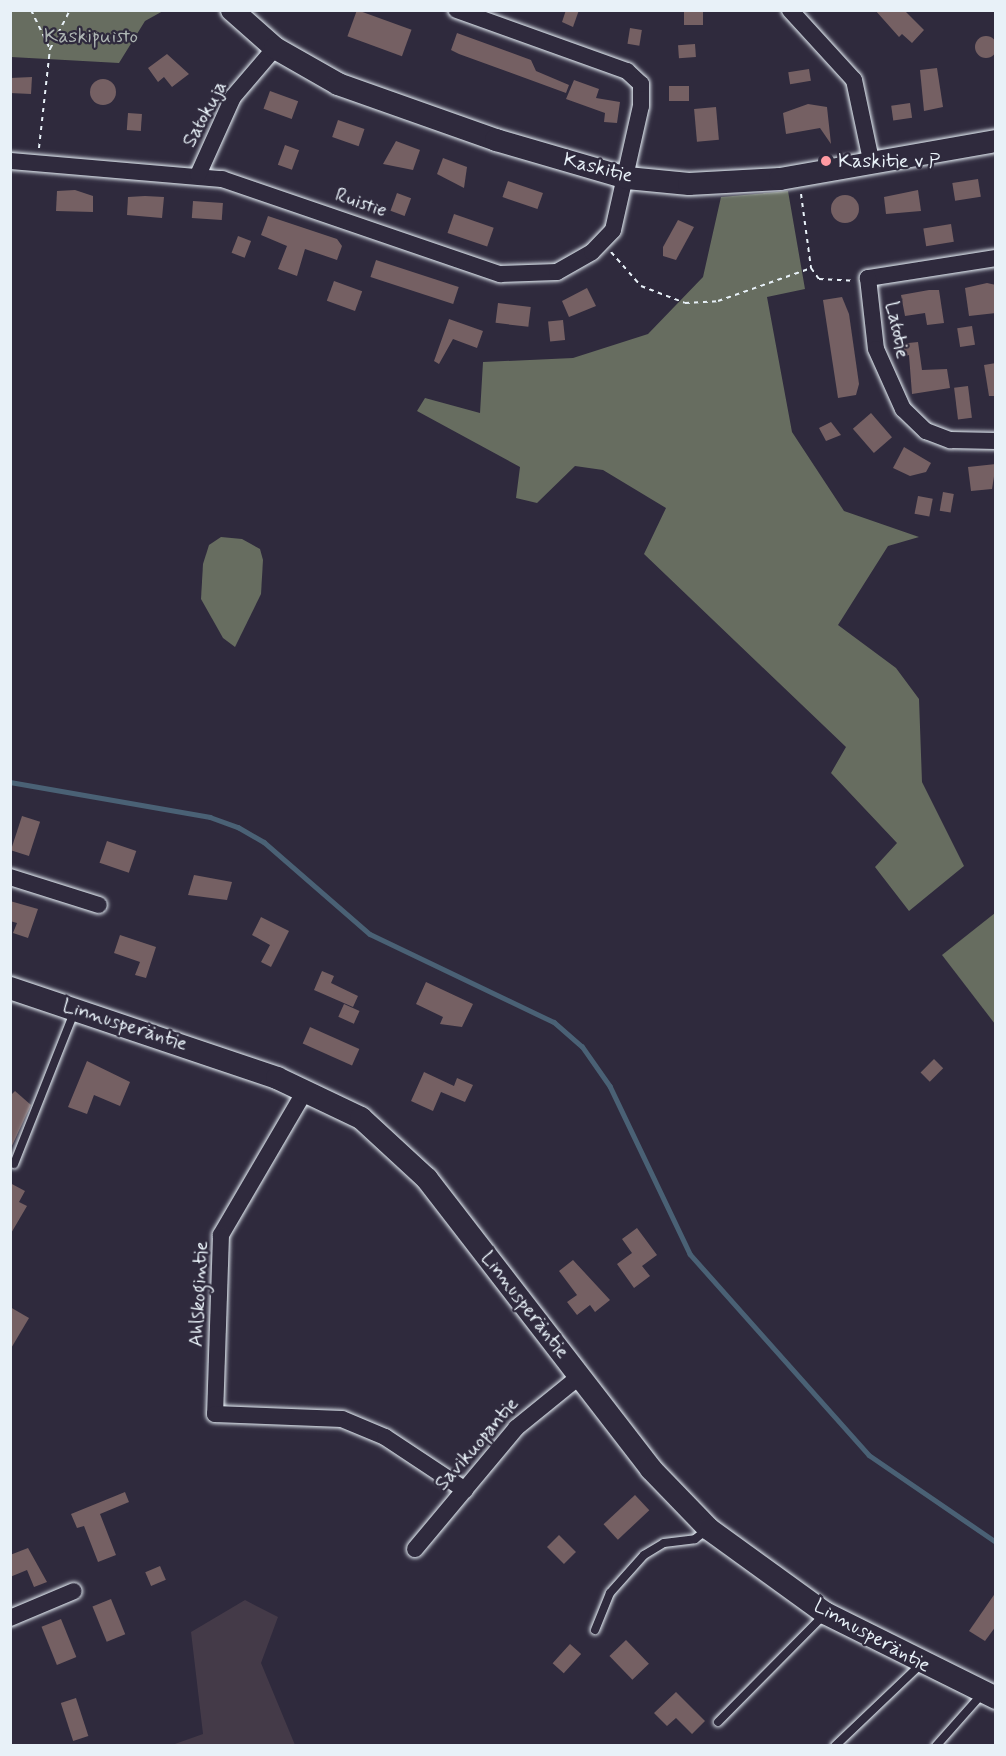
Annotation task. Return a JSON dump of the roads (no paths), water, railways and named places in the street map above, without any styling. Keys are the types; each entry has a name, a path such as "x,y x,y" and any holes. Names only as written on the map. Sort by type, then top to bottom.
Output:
{"street":[{"name":"Kaskitie","path":"232,10 274,48 338,84 397,107 628,170 689,184 799,177 996,141"},
{"name":"Ruistie","path":"10,161 198,175 260,190 500,274 557,272 604,243 620,214 643,92 636,77 457,10"},
{"path":"790,10 854,80 872,165"},
{"name":"Satokuja","path":"198,175 233,98 274,48"},
{"name":"Latotie","path":"996,258 868,278 876,349 903,409 926,431 950,440 996,441"},
{"path":"10,877 99,905"},
{"name":"Linnusperäntie","path":"10,988 305,1090 390,1140 427,1179 651,1470 709,1529 825,1613 921,1664 989,1696"},
{"name":"Ahlskogintie","path":"305,1090 221,1235 214,1414 342,1419 385,1437 465,1490"},
{"name":"Savikuopantie","path":"416,1549 524,1420 580,1376"},
{"path":"10,1618 74,1591"}],"lane":[{"path":"14,1164 76,1010"},
{"path":"595,1630 610,1593 644,1555 664,1543 695,1539 709,1529"},
{"path":"718,1722 825,1613"},
{"path":"835,1746 921,1664"},
{"path":"936,1746 989,1696"}],"waterway":[{"path":"10,782 210,817 238,827 264,842 370,934 554,1022 582,1046 610,1086 690,1254 869,1455 996,1542"}],"place":[{"name":"Kaskitie v P","path":"826,161"}],"park label":[{"name":"Kaskipuisto","path":"91,36"}]}
